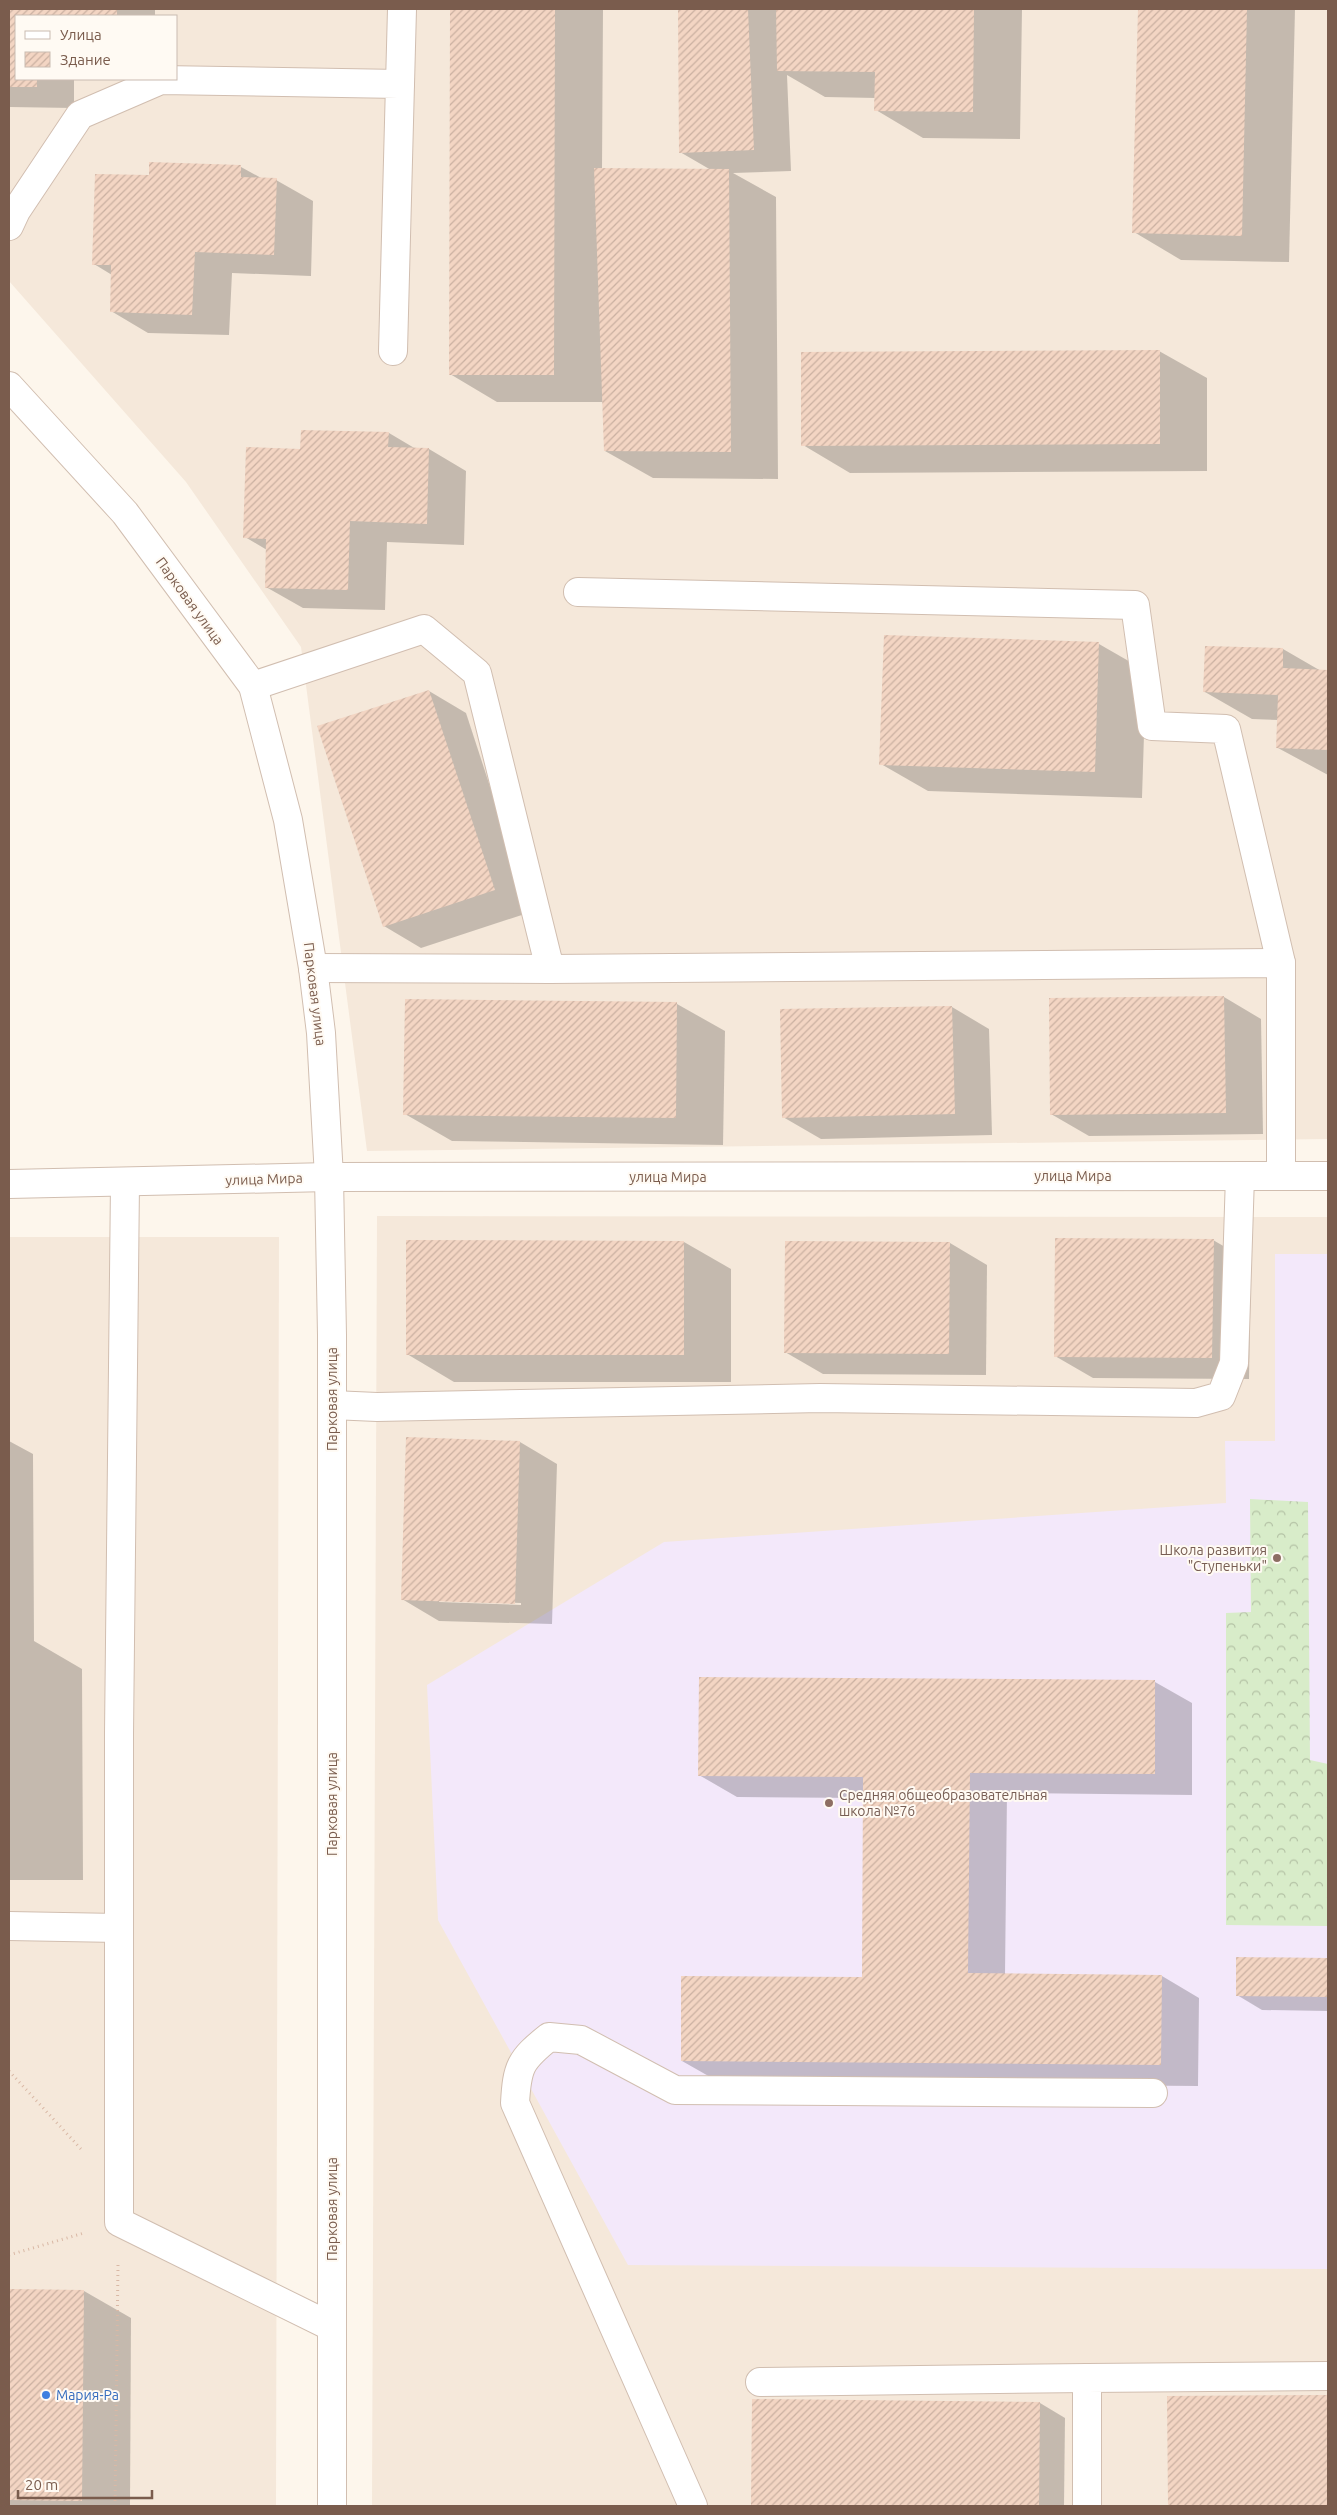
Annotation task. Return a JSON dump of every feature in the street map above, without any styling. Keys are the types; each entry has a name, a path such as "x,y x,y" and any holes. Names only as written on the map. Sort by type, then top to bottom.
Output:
{"street":[{"path":"393,351 402,9"},
{"path":"9,226 16,211 80,115 161,80 400,84"},
{"name":"Парковая улица","path":"9,386 125,513 253,686 288,820 313,968 321,1033 329,1177 332,1405 332,2506"},
{"path":"578,592 1135,605 1152,726 1226,729 1281,964 1282,1176"},
{"path":"253,686 424,629 476,673 550,969"},
{"path":"313,968 550,969 1281,964"},
{"path":"332,1405 377,1407 820,1398 1196,1403 1221,1396 1234,1363 1240,1176"},
{"name":"улица Мира","path":"9,1184 125,1183 329,1177 1328,1176"},
{"path":"125,1183 118,1928 119,2222 332,2326"},
{"path":"9,1926 118,1928"},
{"path":"693,2506 515,2103 517,2076 531,2051 550,2037 581,2040 675,2090 1154,2093"},
{"path":"760,2382 1328,2376"},
{"path":"1087,2378 1087,2506"}],"path":[{"path":"9,2071 119,2190"},
{"path":"9,2254 119,2222 115,2506"}],"shaded area":[{"path":"9,9 1328,9 1328,1139 367,1151 301,647 186,482 9,281"},
{"path":"377,1216 1328,1217 1328,2506 372,2506"},
{"path":"9,1237 279,1237 276,2506 9,2506"},
{"name":"Средняя общеобразовательная школа №76","path":"1275,1254 1328,1254 1328,2269 628,2265 438,1920 427,1685 664,1542 1226,1503 1225,1441 1275,1441"}],"green space":[{"path":"1250,1499 1308,1502 1310,1760 1328,1764 1328,1926 1226,1925 1226,1613 1251,1612"}],"building":[{"path":"9,9 117,9 117,15 15,15 15,80 37,80 37,87 9,87"},
{"path":"450,9 555,9 554,375 449,375"},
{"path":"678,9 748,9 754,150 679,153"},
{"path":"776,9 974,9 973,112 874,111 875,72 777,71"},
{"path":"1138,9 1247,9 1242,236 1132,233"},
{"path":"149,162 241,165 241,177 277,178 274,255 195,252 192,315 110,312 111,265 92,265 95,174 149,175"},
{"path":"594,168 729,169 731,452 604,451"},
{"path":"1160,350 1160,444 801,446 801,352"},
{"path":"301,430 389,432 388,447 429,448 427,524 350,521 348,590 265,588 266,539 243,538 246,447 300,449"},
{"path":"884,635 1099,642 1095,772 879,765"},
{"path":"1205,646 1283,648 1283,668 1328,670 1328,750 1276,748 1278,695 1203,692"},
{"path":"429,690 495,890 383,927 317,726"},
{"path":"1224,996 1226,1113 1050,1115 1049,998"},
{"path":"405,999 677,1002 676,1118 403,1115"},
{"path":"952,1006 955,1114 782,1118 780,1009"},
{"path":"1055,1238 1214,1239 1212,1358 1054,1357"},
{"path":"406,1240 684,1241 684,1355 406,1355"},
{"path":"785,1241 950,1242 949,1354 784,1353"},
{"path":"406,1437 520,1441 515,1604 401,1600"},
{"path":"699,1677 1155,1680 1155,1774 970,1773 968,1973 1162,1975 1161,2065 681,2061 681,1976 862,1977 863,1777 698,1776"},
{"path":"1236,1957 1328,1958 1328,1997 1236,1996"},
{"name":"Мария-Ра","path":"9,2289 84,2290 82,2501 9,2500"},
{"path":"1328,2395 1328,2506 1168,2506 1167,2396"},
{"path":"752,2399 1040,2402 1039,2506 751,2506"}],"place":[{"name":"Школа развития \"Ступеньки\"","path":"1277,1558"},
{"name":"Средняя общеобразовательная школа №76","path":"829,1803"},
{"name":"Мария-Ра","path":"46,2395"}]}
